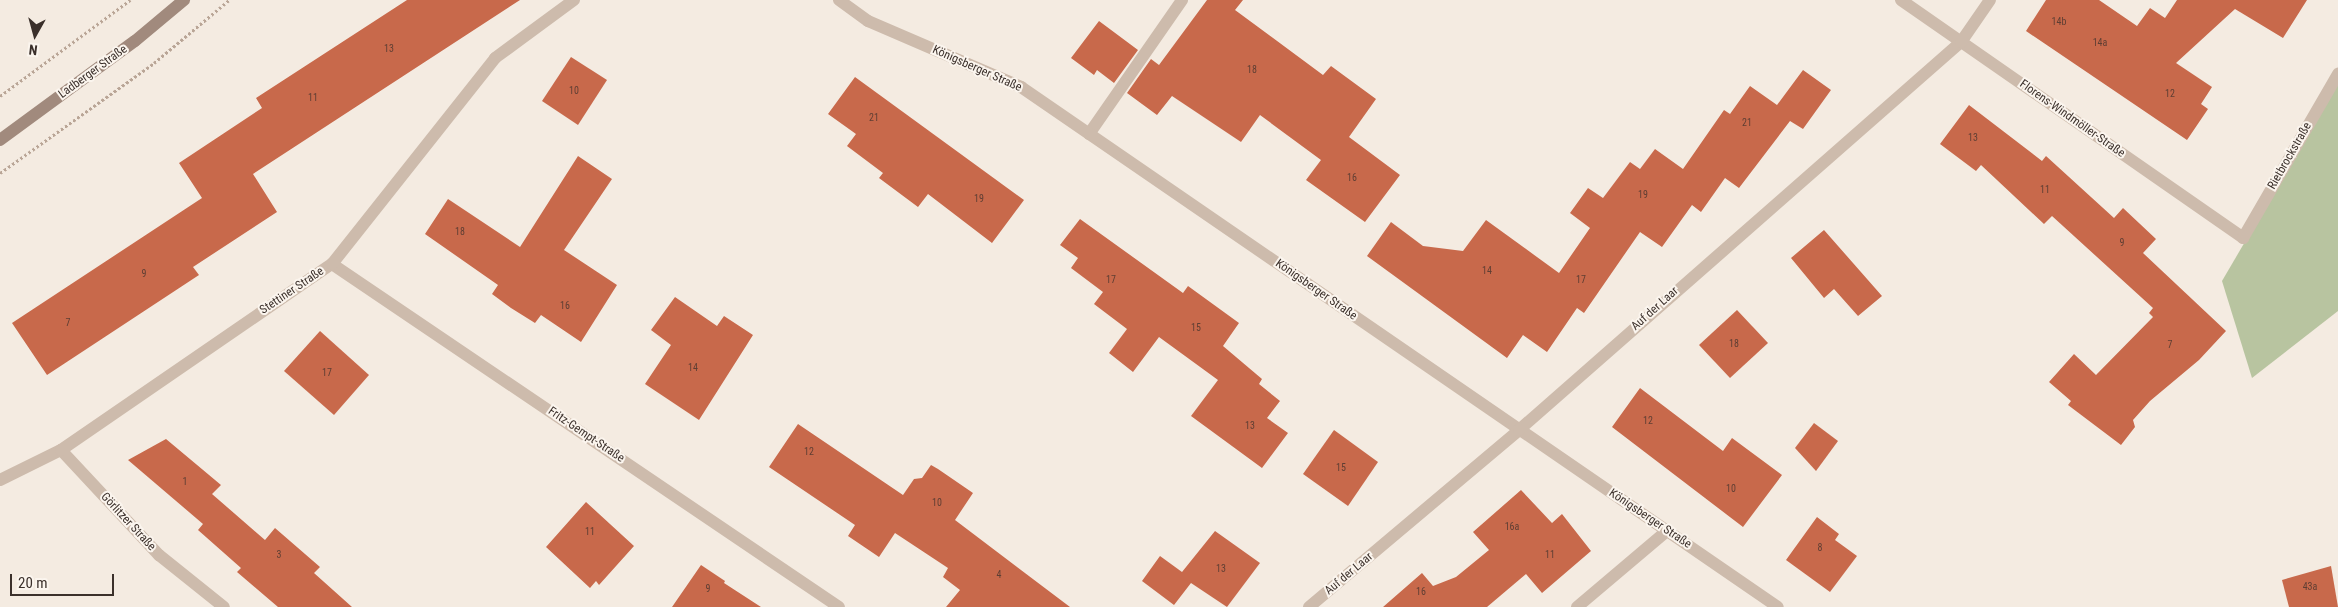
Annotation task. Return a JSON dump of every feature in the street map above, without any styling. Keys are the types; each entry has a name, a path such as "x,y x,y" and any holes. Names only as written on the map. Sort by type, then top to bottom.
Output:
{"main road":[{"name":"Ladberger Straße","path":"0,140 135,41 184,0"}],"street":[{"name":"Stettiner Straße","path":"0,480 61,450 332,264 494,58 574,0"},
{"name":"Königsberger Straße","path":"840,0 868,21 1020,87 1778,607"},
{"path":"1089,134 1182,0"},
{"name":"Florens-Windmöller-Straße","path":"1901,0 2243,238"},
{"name":"Auf der Laar","path":"1309,607 1519,430 1960,42 1990,0"},
{"name":"Rietbrockstraße","path":"2243,238 2338,74"},
{"name":"Fritz-Gempt-Straße","path":"332,264 839,607"},
{"name":"Görlitzer Straße","path":"61,450 159,555 224,607"},
{"path":"1577,607 1668,530"}],"path":[{"path":"0,96 130,0"},
{"path":"0,173 154,63 229,0"}],"green space":[{"path":"2338,83 2338,311 2252,378 2222,281"}],"building":[{"path":"407,0 520,0 253,174 277,212 193,267 199,275 47,375 12,323 202,198 179,163 262,108 256,98"},
{"path":"1207,0 1243,0 1235,10 1323,75 1331,66 1376,99 1349,137 1400,175 1365,222 1306,180 1321,160 1260,115 1241,142 1172,96 1157,115 1127,93 1151,59 1159,65"},
{"path":"2046,0 2099,0 2137,26 2150,8 2165,18 2177,0 2307,0 2283,38 2235,9 2176,63 2212,87 2201,104 2208,109 2187,140 2026,31"},
{"path":"1099,21 1138,50 1114,83 1097,70 1094,75 1071,58"},
{"path":"571,57 607,80 578,125 542,101"},
{"path":"1803,70 1831,90 1803,129 1790,121 1739,188 1725,178 1701,212 1692,205 1662,247 1640,232 1584,313 1577,308 1547,352 1523,335 1507,358 1367,256 1391,222 1423,246 1463,251 1486,220 1559,273 1590,228 1570,213 1588,188 1603,198 1630,162 1640,169 1655,149 1683,169 1724,110 1730,114 1750,86 1777,105"},
{"path":"855,77 1024,200 992,243 928,194 918,207 879,178 883,173 847,146 856,134 828,114"},
{"path":"1969,105 2042,161 2046,156 2114,218 2123,208 2156,239 2143,253 2226,331 2199,360 2150,401 2133,420 2135,427 2121,445 2068,405 2071,401 2049,382 2074,354 2096,375 2153,317 2149,313 2153,308 2052,216 2044,224 1981,165 1976,171 1940,144"},
{"path":"578,156 612,179 564,250 617,285 581,342 541,315 535,323 511,308 492,294 498,285 425,234 448,199 520,247"},
{"path":"1080,219 1183,293 1188,286 1239,323 1223,346 1262,379 1259,384 1280,401 1267,418 1288,433 1262,468 1191,416 1218,380 1159,337 1133,372 1109,353 1127,329 1094,304 1103,292 1071,268 1078,258 1060,245"},
{"path":"1824,230 1882,296 1858,316 1834,289 1824,298 1791,258"},
{"path":"675,297 717,326 724,316 753,335 699,420 645,384 671,345 651,330"},
{"path":"1737,310 1768,343 1730,378 1699,345"},
{"path":"320,331 369,375 334,415 284,371"},
{"path":"1640,388 1723,451 1732,438 1782,475 1743,527 1612,427"},
{"path":"1814,423 1838,441 1816,471 1795,448"},
{"path":"798,424 903,495 914,479 922,478 931,465 938,469 973,493 955,520 1070,607 946,607 960,590 943,577 948,568 895,533 879,557 848,536 855,525 769,467"},
{"path":"1334,430 1378,462 1348,506 1303,474"},
{"path":"166,439 221,485 212,494 265,540 275,528 320,567 314,573 352,607 278,607 237,572 241,568 198,530 203,524 128,460"},
{"path":"1521,490 1552,523 1562,514 1591,551 1542,593 1526,574 1487,607 1383,607 1422,573 1433,586 1456,577 1489,550 1473,532"},
{"path":"586,502 634,546 599,585 596,581 590,588 546,547"},
{"path":"1817,517 1839,534 1835,540 1857,556 1830,592 1786,560"},
{"path":"1215,531 1260,563 1227,607 1191,583 1174,605 1142,581 1160,556 1182,572"},
{"path":"701,565 725,581 724,583 761,607 672,607"},
{"path":"2331,566 2338,607 2289,607 2282,580"}]}
